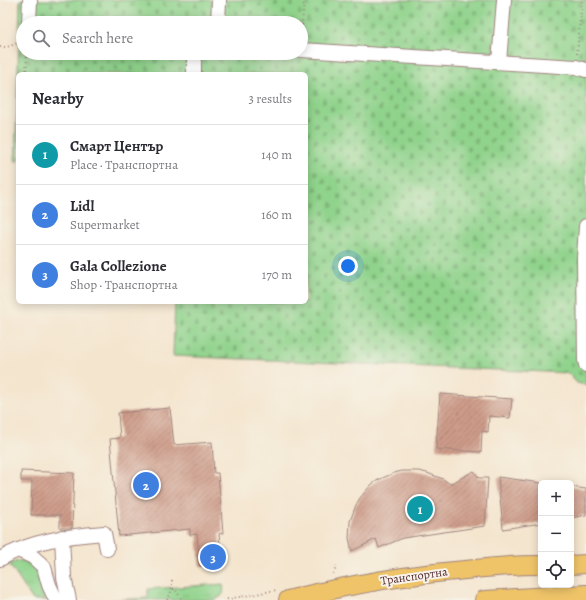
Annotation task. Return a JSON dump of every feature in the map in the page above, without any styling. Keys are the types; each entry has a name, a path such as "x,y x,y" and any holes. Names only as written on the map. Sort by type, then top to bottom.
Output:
{"main road":[{"path":"574,564 586,564"},
{"name":"Транспортна","path":"288,600 356,585 418,574 490,567 538,565"},
{"path":"484,600 586,594"}],"lane":[{"path":"29,16 30,0"},
{"path":"218,16 219,0"},
{"path":"500,62 504,0"},
{"path":"308,50 581,68"},
{"path":"194,60 194,72"},
{"path":"586,226 586,365"},
{"path":"0,559 18,550 56,539 104,533 107,549"},
{"path":"56,539 45,554 44,567 49,585 56,600"},
{"path":"56,539 69,600"},
{"path":"18,550 33,557 44,567"}],"path":[{"path":"303,16 304,0"},
{"path":"581,68 582,0"},
{"path":"0,47 7,47 16,44"},
{"path":"26,72 27,60"},
{"path":"167,600 173,589 172,579"},
{"path":"173,589 175,589 182,600"}],"green space":[{"path":"20,0 586,0 586,385 577,383 568,373 173,356 175,304 308,304 308,72 18,72 18,60 308,60 308,16 20,16"},
{"path":"16,129 16,161 15,161"},
{"path":"18,561 29,562 35,567 46,600 33,600 9,564"},
{"path":"223,584 224,590 222,595 213,600 111,600 148,598 148,589"}],"building":[{"path":"440,394 512,399 510,418 489,416 488,432 482,431 481,452 436,449"},
{"path":"170,408 174,445 212,442 214,473 218,473 223,533 219,534 222,564 200,566 197,534 190,535 190,529 119,536 110,439 120,438 118,413"},
{"path":"21,471 74,473 72,528 60,528 60,515 31,515 32,481 21,481"},
{"path":"402,471 419,471 427,473 443,479 450,484 474,471 479,478 488,478 485,526 403,538 379,548 376,539 352,551 349,538 350,521 360,498 371,485 378,480"},
{"path":"498,477 538,483 538,523 503,529"},
{"path":"574,487 586,489 586,515 574,517"}],"place":[{"name":"Lidl","path":"146,485"},
{"name":"Смарт Център","path":"420,509"},
{"name":"Gala Collezione","path":"213,557"}]}
